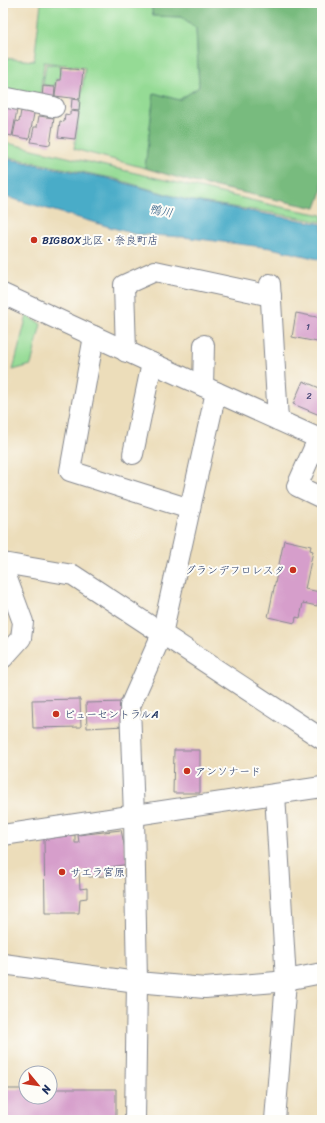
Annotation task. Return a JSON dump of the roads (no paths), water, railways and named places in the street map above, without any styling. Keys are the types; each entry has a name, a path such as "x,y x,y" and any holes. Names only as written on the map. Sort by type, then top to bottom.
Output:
{"street":[{"path":"3,97 54,107"},
{"path":"126,352 124,285 155,271 271,290 278,420"},
{"path":"3,294 126,352 320,439 297,486 322,498"},
{"path":"94,336 70,471 190,509"},
{"path":"135,1120 137,982 134,816 130,706 162,634 190,509 210,389 204,345"},
{"path":"133,454 152,363"},
{"path":"3,563 73,575 322,739"},
{"path":"3,568 23,622 21,638 3,658"},
{"path":"3,835 322,787"},
{"path":"275,794 286,981 275,1120"},
{"path":"3,964 137,982 205,988 286,981 322,973"}],"water":[{"name":"鴨川","path":"3,158 106,178 186,200 322,224 322,260 271,248 183,237 134,234 3,196"}],"place":[{"name":"BIGBOX北区・奈良町店","path":"34,240"},
{"name":"グランデフロレスタ","path":"293,570"},
{"name":"ビューセントラルA","path":"56,714"},
{"name":"アンソナード","path":"187,771"},
{"name":"サエラ宮原","path":"62,872"}]}
